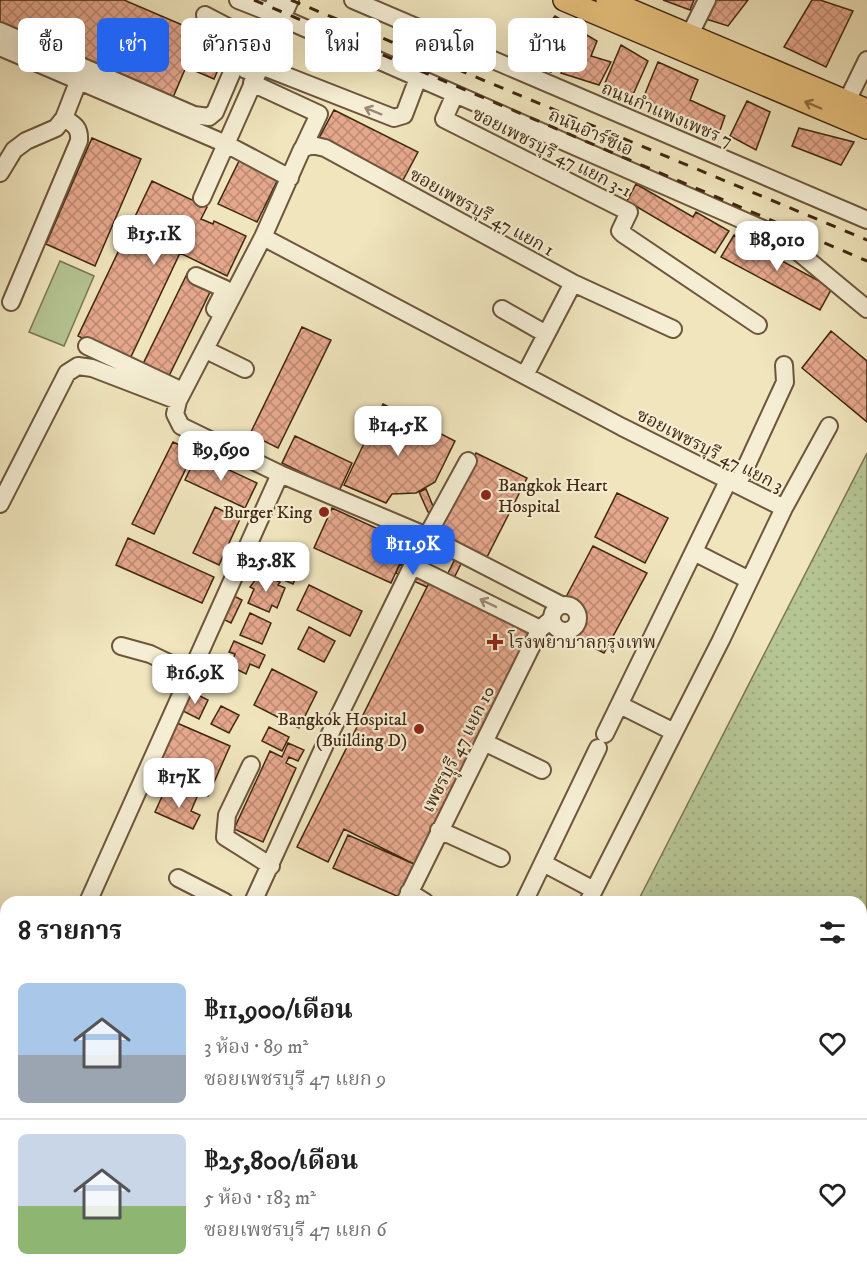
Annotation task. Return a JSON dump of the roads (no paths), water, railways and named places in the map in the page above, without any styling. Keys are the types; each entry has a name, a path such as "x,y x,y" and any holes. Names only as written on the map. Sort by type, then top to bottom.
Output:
{"main road":[{"path":"564,0 867,128"},
{"path":"607,0 867,110"}],"street":[{"path":"238,0 276,10 290,0"},
{"name":"ถนนกำแพงเพชร 7","path":"354,0 867,220"},
{"path":"690,34 706,0"},
{"name":"ถนนอาร์ซีเอ","path":"276,10 418,78 779,236 867,309"},
{"path":"0,31 194,115 209,117 215,112 242,49 228,27 205,15"},
{"path":"0,47 221,142 290,177"},
{"path":"847,101 867,60"},
{"path":"202,198 221,142 252,72"},
{"path":"221,142 252,83 254,72"},
{"path":"276,72 394,118 404,115 418,78"},
{"path":"0,173 14,150 26,141 56,128 64,118 78,82"},
{"path":"252,83 319,114 263,237 204,346 178,401 175,414 181,426 280,474 427,536 551,618"},
{"name":"ซอยเพชรบุรี 47 แยก 3-1","path":"455,94 444,119 629,212 621,231 623,234 758,325"},
{"path":"11,302 79,141 80,131 64,118"},
{"name":"ซอยเพชรบุรี 47 แยก 1","path":"303,148 312,145 325,148 573,283 673,329"},
{"name":"ซอยเพชรบุรี 47 แยก 3","path":"263,237 622,427 784,508 591,896"},
{"path":"87,346 175,389 204,346 225,289 196,276"},
{"path":"525,375 573,283"},
{"path":"502,309 546,334"},
{"path":"204,346 245,369"},
{"path":"527,896 694,552 734,482 785,382 784,365"},
{"path":"0,504 67,373 78,366 92,368 178,401"},
{"path":"784,508 829,426"},
{"path":"256,896 327,740 427,536 468,461"},
{"path":"91,896 280,474"},
{"path":"694,552 749,580"},
{"path":"412,566 551,618"},
{"name":"เพชรบุุรี 47 แยก 10","path":"407,896 484,742 551,618"},
{"path":"121,646 150,654 190,673"},
{"path":"620,705 674,732"},
{"path":"484,742 542,770"},
{"path":"251,765 227,815 225,837 271,866"},
{"path":"439,830 501,858"},
{"path":"543,863 591,896"},
{"path":"178,878 213,896"}],"railway":[{"path":"254,0 867,261"},
{"path":"291,0 867,240"}],"place":[{"name":"Bangkok Heart Hospital","path":"486,495"},
{"name":"Burger King","path":"324,512"},
{"name":"โรงพยาบาลกรุงเทพ","path":"495,642"},
{"name":"Bangkok Hospital (Building D)","path":"419,729"}]}
